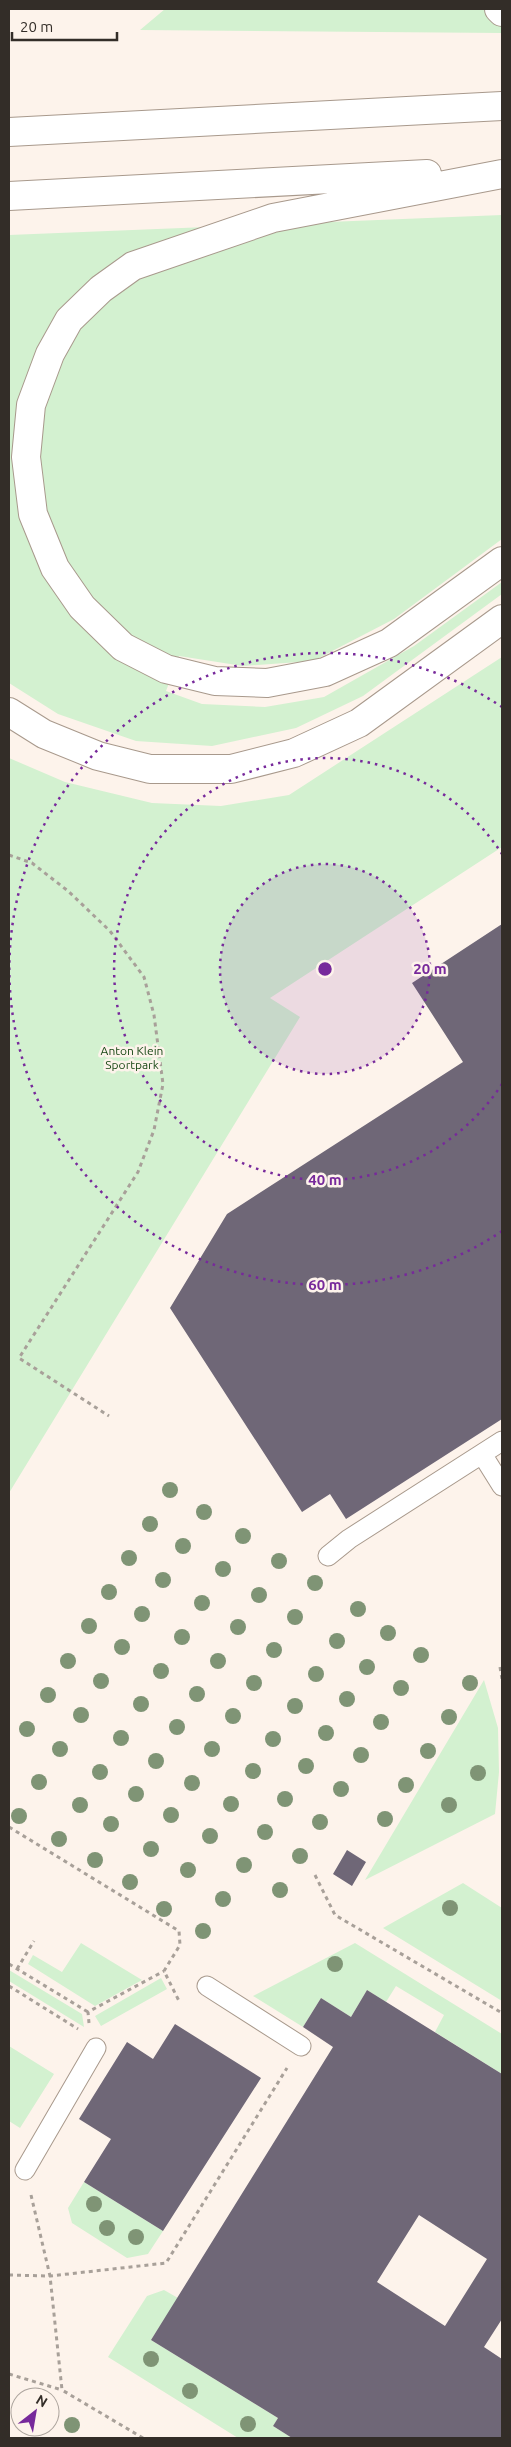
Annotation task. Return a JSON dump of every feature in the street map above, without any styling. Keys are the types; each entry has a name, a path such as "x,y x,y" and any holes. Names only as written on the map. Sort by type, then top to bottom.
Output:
{"main road":[{"path":"499,9 502,12"},
{"path":"9,132 502,106"},
{"path":"9,196 502,170"},
{"path":"502,174 273,218 174,250 133,266 102,289 69,320 50,354 32,405 26,457 33,514 55,568 82,607 123,647 166,669 215,681 267,683 325,672 389,643 502,561"},
{"path":"9,712 44,734 98,756 150,769 231,770 294,753 358,723 502,619"}],"lane":[{"path":"328,1556 349,1539 502,1441"},
{"path":"482,1454 502,1486"},
{"path":"207,1986 301,2046"},
{"path":"26,2170 96,2048"}],"path":[{"path":"9,855 32,863 68,890 110,930 144,977 154,1015 163,1084 154,1130 138,1172 18,1358 109,1416"},
{"path":"500,1667 502,1679"},
{"path":"9,1827 180,1931 180,1945 164,1971 88,2012"},
{"path":"315,1875 335,1915 502,2013"},
{"path":"17,1969 34,1941"},
{"path":"9,1964 88,2012"},
{"path":"164,1971 179,2001"},
{"path":"9,1986 83,2032"},
{"path":"88,2012 90,2029"},
{"path":"9,2275 50,2276 166,2263 301,2046"},
{"path":"26,2170 50,2276 62,2390"},
{"path":"9,2374 62,2390 142,2438"}],"green space":[{"path":"165,9 502,9 502,33 140,30"},
{"path":"502,215 502,539 394,619 313,661 243,666 179,656 166,691 202,704 265,707 324,697 414,646 502,582 502,594 363,696 296,728 212,746 136,741 58,714 9,683 9,235"},
{"name":"Anton Klein Sportpark","path":"502,657 502,847 270,998 300,1017 9,1493 9,758 65,782 152,803 221,806 289,795"},
{"path":"484,1680 498,1728 499,1772 495,1814 365,1880"},
{"path":"463,1883 502,1908 502,2001 383,1928"},
{"path":"81,1943 142,1980 95,2006 28,1964 33,1955 62,1972"},
{"path":"355,1943 502,2034 502,2074 435,2032 444,2015 396,1986 386,2002 367,1990 351,2017 321,1998 303,2027 253,1996"},
{"path":"9,1970 82,2014 84,2027 9,1981"},
{"path":"161,1978 167,1989 101,2026 95,2016"},
{"path":"9,2046 54,2074 20,2128 9,2121"},
{"path":"84,2182 163,2231 148,2254 127,2258 72,2223 68,2208"},
{"path":"164,2290 178,2298 151,2340 278,2418 273,2426 292,2438 238,2438 108,2357 147,2296"}],"building":[{"path":"502,924 502,1419 346,1519 330,1494 302,1512 170,1308 227,1214 463,1062 412,983"},
{"path":"347,1850 366,1862 352,1886 333,1874"},
{"path":"367,1990 502,2074 502,2319 484,2347 502,2359 502,2438 292,2438 273,2426 278,2418 151,2340 333,2047 303,2027 321,1998 351,2017","holes":["419,2215 487,2259 445,2326 377,2282"]},
{"path":"175,2024 261,2078 163,2231 84,2182 111,2139 79,2119 127,2042 153,2059"}]}
